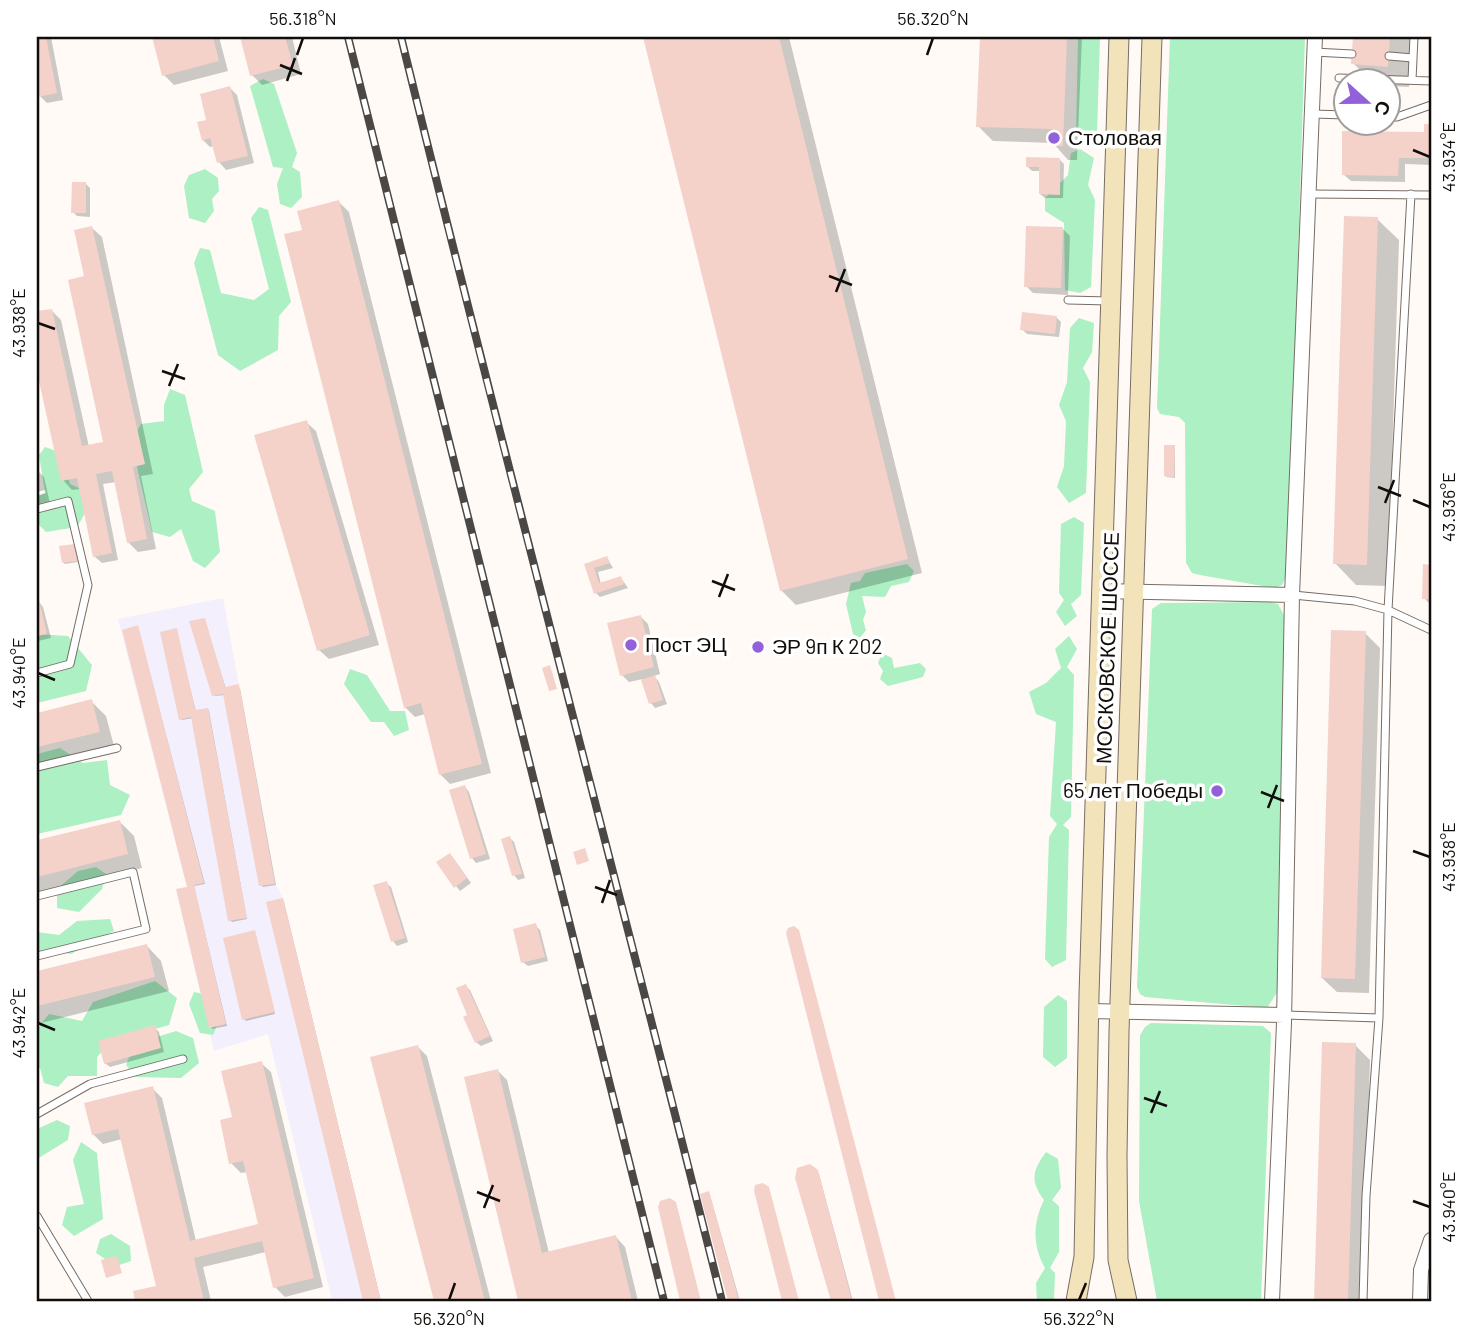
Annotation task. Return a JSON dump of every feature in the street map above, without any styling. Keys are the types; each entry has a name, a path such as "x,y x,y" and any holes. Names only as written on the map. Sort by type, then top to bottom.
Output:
{"main road":[{"name":"МОСКОВСКОЕ ШОССЕ","path":"1076,1301 1084,1257 1119,37"},
{"name":"МОСКОВСКОЕ ШОССЕ","path":"1127,1301 1118,1260 1117,1156 1132,592 1152,37"},
{"path":"1084,1257 1089,1301"},
{"path":"1118,1260 1118,1301"}],"street":[{"path":"1272,1301 1284,1015 1292,595 1315,37"},
{"path":"1101,592 1292,595"},
{"path":"1089,1011 1284,1015"},
{"path":"1420,1301 1421,1270 1431,1240"}],"lane":[{"path":"1412,80 1414,37"},
{"path":"1314,52 1352,54"},
{"path":"1389,57 1413,58"},
{"path":"1402,80 1431,81"},
{"path":"1402,115 1431,105"},
{"path":"1313,114 1332,115"},
{"path":"1310,194 1431,195"},
{"path":"1363,1301 1366,1196 1379,1018 1388,610 1411,194"},
{"path":"1068,300 1111,301"},
{"path":"37,509 68,501 88,585 70,664 37,673"},
{"path":"1292,595 1355,601 1388,610 1431,630"},
{"path":"37,766 117,748"},
{"path":"37,896 133,872 146,929 37,956"},
{"path":"1284,1015 1379,1018"},
{"path":"37,1114 90,1084 183,1059"},
{"path":"37,1216 88,1301"}],"shaded area":[{"path":"223,598 275,883 283,898 381,1301 345,1301 344,1298 332,1300 268,1034 214,1051 176,889 187,887 118,619"}],"green space":[{"path":"1078,37 1100,37 1097,133 1089,141 1076,133"},
{"path":"1170,37 1305,37 1288,573 1282,585 1274,588 1192,573 1186,563 1185,423 1179,417 1160,414 1157,408"},
{"path":"263,79 274,84 297,153 292,167 300,172 302,197 291,208 280,204 277,184 283,168 273,167 250,86"},
{"path":"1080,149 1094,158 1088,185 1095,200 1091,287 1080,293 1065,290 1064,223 1045,211 1045,198 1068,175 1071,153"},
{"path":"205,169 218,178 219,191 212,199 214,211 205,223 189,218 184,186 189,175"},
{"path":"259,207 268,210 291,302 279,316 278,350 240,371 218,355 194,263 200,248 210,250 221,293 254,300 269,289 251,218"},
{"path":"1079,318 1094,323 1092,352 1083,368 1090,382 1086,493 1069,503 1057,487 1064,466 1066,421 1059,405 1067,382 1070,328"},
{"path":"170,389 185,395 203,472 189,489 192,501 215,511 220,552 205,568 193,561 181,529 170,537 152,532 131,441 141,424 164,421 164,405"},
{"path":"45,447 62,453 70,484 85,491 90,505 77,527 46,532 37,523 37,496 45,493 39,455"},
{"path":"1074,517 1084,523 1081,595 1071,604 1077,616 1065,626 1056,612 1064,600 1059,593 1061,524"},
{"path":"907,564 914,571 909,582 891,586 885,597 862,596 866,612 863,620 866,630 860,638 853,634 846,604 851,583 860,581 865,573"},
{"path":"1161,603 1278,604 1285,617 1278,991 1267,1008 1145,997 1137,987 1152,609"},
{"path":"37,634 68,636 92,665 86,691 37,703"},
{"path":"1069,636 1077,649 1067,667 1074,675 1071,817 1063,825 1069,830 1066,960 1052,967 1045,959 1049,837 1057,824 1050,816 1056,722 1036,714 1029,692 1046,683 1061,668 1055,649"},
{"path":"882,653 892,658 894,668 920,663 926,669 923,677 888,686 880,679 883,671 878,663"},
{"path":"350,669 367,675 390,711 405,711 409,730 394,736 384,722 371,722 344,684"},
{"path":"60,748 83,763 107,760 110,785 130,795 121,815 37,834 37,754"},
{"path":"96,867 106,874 102,889 79,912 57,908 57,889 78,871"},
{"path":"110,919 114,931 71,954 43,950 37,953 37,932 59,935 77,921"},
{"path":"155,981 177,998 169,1025 110,1042 97,1057 97,1076 68,1076 58,1087 44,1083 40,1068 37,1068 37,1029 49,1014 82,1021 93,1002"},
{"path":"194,992 208,995 218,1023 213,1035 200,1033 189,1004"},
{"path":"1058,995 1067,1001 1067,1058 1055,1067 1043,1057 1044,1007"},
{"path":"1151,1023 1263,1026 1271,1033 1261,1301 1157,1301 1139,1201 1140,1035"},
{"path":"176,1031 193,1038 199,1063 181,1078 135,1077 126,1065 134,1044"},
{"path":"57,1120 70,1126 68,1140 37,1159 37,1129"},
{"path":"81,1142 97,1153 103,1219 74,1236 62,1225 67,1207 84,1204 73,1160"},
{"path":"1046,1152 1058,1159 1061,1188 1052,1200 1059,1206 1059,1252 1050,1268 1055,1273 1054,1301 1037,1301 1036,1283 1045,1268 1036,1242 1036,1226 1044,1200 1036,1187 1034,1176"},
{"path":"111,1234 130,1246 131,1261 116,1266 96,1253 100,1239"}],"building":[{"path":"37,37 46,37 57,93 38,97"},
{"path":"152,37 213,37 219,61 162,76"},
{"path":"240,37 285,37 293,65 250,76"},
{"path":"643,37 779,37 908,559 780,591"},
{"path":"980,37 1067,37 1063,146 1051,146 1052,129 976,127"},
{"path":"1353,37 1390,37 1388,66 1351,64"},
{"path":"230,86 248,156 217,163 210,138 202,141 197,122 206,120 200,94"},
{"path":"1424,124 1431,124 1431,158 1399,158 1398,176 1342,175 1342,136 1402,136 1402,132 1424,132"},
{"path":"1026,157 1060,158 1060,195 1039,194 1039,167 1026,167"},
{"path":"72,182 86,182 86,213 71,213"},
{"path":"339,200 482,764 439,775 421,703 404,708 284,234 302,230 297,211"},
{"path":"1344,216 1378,217 1367,565 1333,564"},
{"path":"92,226 145,464 133,467 147,539 127,543 112,471 96,474 112,553 93,557 77,478 61,481 37,372 37,311 52,309 82,446 103,442 68,280 84,276 74,230"},
{"path":"1026,226 1063,227 1061,288 1024,287"},
{"path":"1022,312 1057,316 1055,334 1020,330"},
{"path":"307,420 370,635 317,651 254,435"},
{"path":"1164,445 1175,445 1174,477 1164,476"},
{"path":"75,544 77,561 62,563 59,546"},
{"path":"607,556 610,563 594,568 599,583 621,576 624,584 594,594 584,564"},
{"path":"1423,564 1431,565 1431,599 1422,599"},
{"path":"39,600 47,634 37,636 37,601"},
{"name":"Пост ЭЦ","path":"641,615 654,667 620,676 607,623"},
{"path":"205,618 225,687 239,684 275,884 259,886 223,694 212,696 189,621"},
{"path":"138,625 204,883 194,885 226,1024 209,1028 176,889 187,887 122,630"},
{"path":"177,628 195,710 208,708 247,918 228,921 191,717 179,720 160,632"},
{"path":"1331,630 1366,631 1355,979 1321,978"},
{"path":"550,665 557,689 549,691 542,668"},
{"path":"655,675 663,700 649,704 641,680"},
{"path":"92,699 100,732 37,747 37,713"},
{"path":"465,785 486,854 470,859 449,790"},
{"path":"120,820 128,854 37,877 37,840"},
{"path":"510,836 522,874 512,876 501,839"},
{"path":"585,848 589,861 577,865 573,852"},
{"path":"450,853 467,878 454,888 436,862"},
{"path":"387,881 405,938 391,942 373,885"},
{"path":"283,898 381,1301 363,1301 266,902"},
{"path":"536,923 545,957 521,963 513,929"},
{"path":"794,926 799,930 896,1301 879,1301 786,933 788,928"},
{"path":"255,930 275,1012 242,1020 223,938"},
{"path":"147,944 155,977 37,1006 37,971"},
{"path":"466,984 490,1036 475,1043 463,1017 467,1015 456,988"},
{"path":"155,1025 161,1048 104,1064 98,1041"},
{"path":"1322,1042 1356,1043 1348,1301 1314,1301"},
{"path":"418,1045 485,1301 434,1301 370,1057"},
{"path":"262,1061 314,1278 273,1288 262,1241 194,1258 204,1301 135,1301 133,1291 156,1286 118,1129 92,1135 84,1103 153,1086 190,1241 258,1224 243,1161 229,1164 220,1120 232,1117 221,1071"},
{"path":"498,1069 542,1253 616,1235 632,1301 518,1301 464,1077"},
{"path":"810,1164 818,1170 852,1301 831,1301 795,1178 797,1168"},
{"path":"763,1183 769,1187 799,1301 782,1301 754,1191 755,1185"},
{"path":"709,1191 739,1301 728,1301 700,1194"},
{"path":"670,1198 676,1202 701,1301 680,1301 658,1207 660,1201"},
{"path":"117,1256 122,1273 106,1278 101,1260"}],"railway":[{"path":"348,37 664,1301"},
{"path":"401,37 722,1301"}],"place":[{"name":"Столовая","path":"1054,138"},
{"name":"Пост ЭЦ","path":"631,645"},
{"name":"ЭР 9п К 202","path":"758,647"},
{"name":"65 лет Победы","path":"1217,791"}]}
